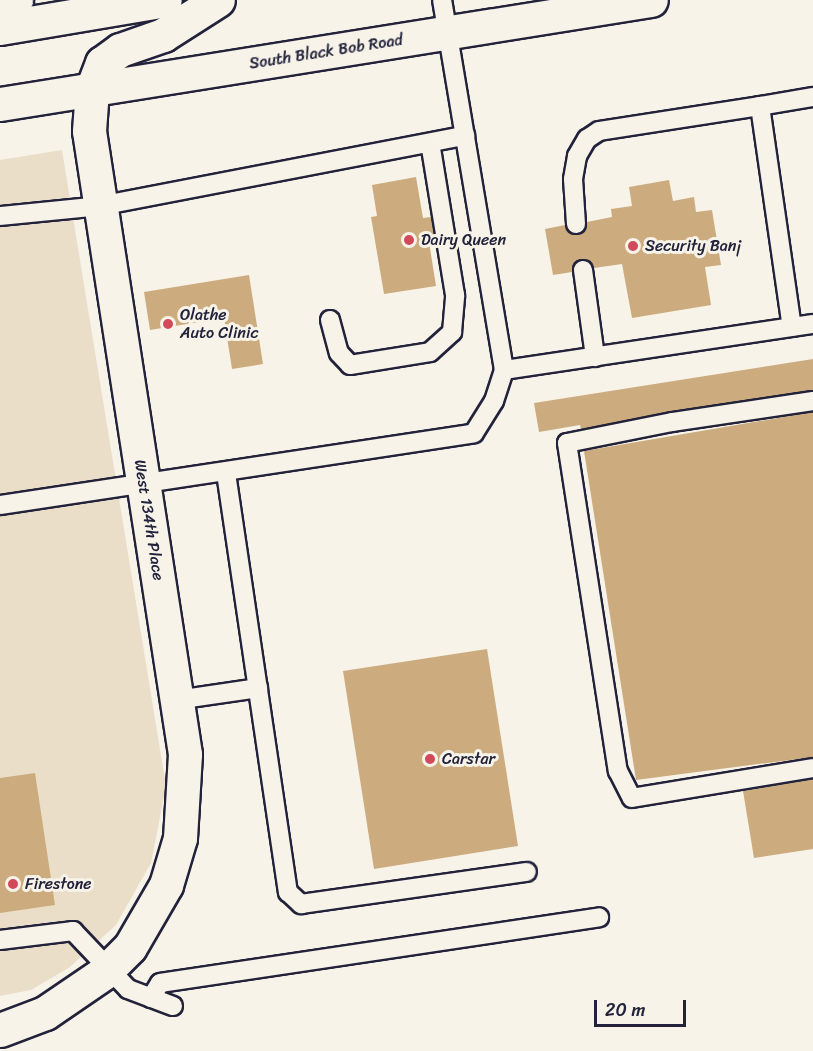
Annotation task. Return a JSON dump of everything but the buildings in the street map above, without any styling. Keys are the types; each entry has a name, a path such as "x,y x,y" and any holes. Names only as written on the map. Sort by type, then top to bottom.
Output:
{"street":[{"path":"0,12 16,0"},
{"name":"West 134th Place","path":"0,1030 45,1013 109,968 130,947 166,885 180,838 185,754 89,131 92,89 102,63 120,50 163,35 218,0"},
{"name":"South Black Bob Road","path":"0,104 651,0"},
{"path":"0,28 149,1"}],"lane":[{"path":"0,505 144,482 226,473 474,433 494,401 504,370 442,0"},
{"path":"576,224 573,179 577,156 587,139 599,130 813,98"},
{"path":"760,106 792,327"},
{"path":"0,216 100,206 465,136"},
{"path":"330,320 339,353 351,366 430,352 452,332 455,295 430,143"},
{"path":"583,270 595,357"},
{"path":"504,370 813,324"},
{"path":"813,401 672,422 567,443 618,771 632,798 813,768"},
{"path":"226,473 288,892 301,904 527,872"},
{"path":"176,700 258,688"},
{"path":"151,998 160,983 599,917"},
{"path":"0,940 73,931 128,989 173,1006"}],"shaded area":[{"path":"62,150 166,786 151,863 116,925 70,967 31,990 0,996 0,160"}],"place":[{"name":"Dairy Queen","path":"409,240"},
{"name":"Security Banj","path":"633,246"},
{"name":"Olathe Auto Clinic","path":"168,324"},
{"name":"Carstar","path":"430,759"},
{"name":"Firestone","path":"13,884"}]}
